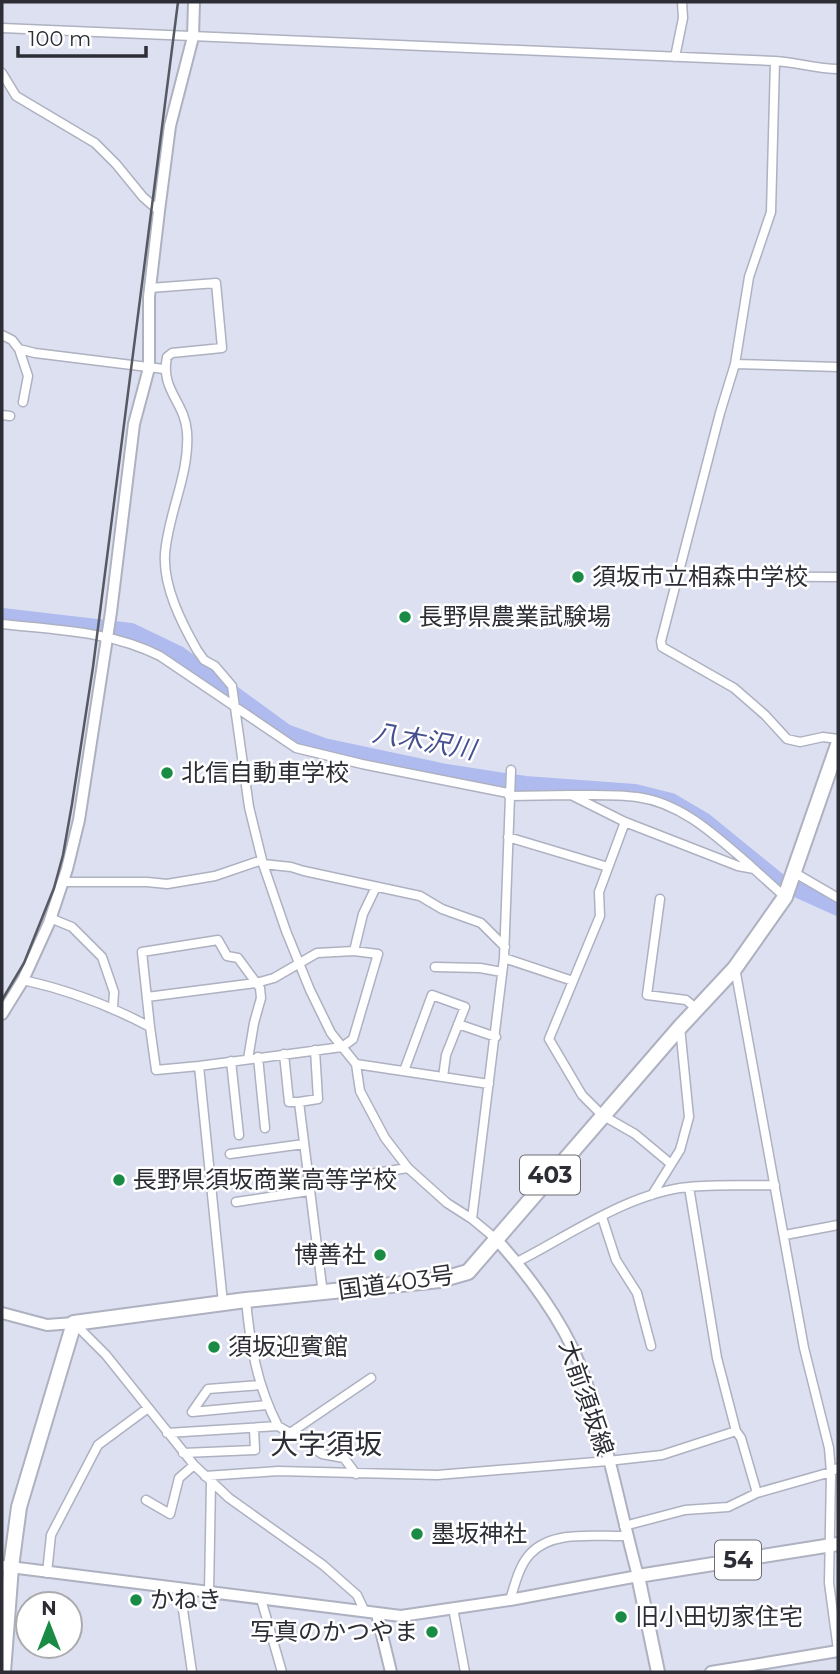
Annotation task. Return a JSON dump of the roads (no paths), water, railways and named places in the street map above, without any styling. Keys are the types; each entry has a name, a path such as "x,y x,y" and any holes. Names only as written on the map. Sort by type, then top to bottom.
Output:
{"highway":[{"name":"国道403号","path":"74,1323 246,1300 440,1280 468,1272 602,1115 735,968 785,897 833,778 838,745"},
{"path":"3,1672 6,1567 19,1507 74,1323"}],"main road":[{"name":"54","path":"638,1576 834,1545"},
{"path":"638,1576 658,1672"}],"street":[{"path":"2,1014 23,980 50,918 63,882 79,820 111,611 134,424 149,368 150,288 159,211 170,127 193,37 194,2"},
{"path":"675,57 683,18 682,2"},
{"path":"2,28 797,62 819,69 838,69"},
{"path":"775,61 771,212 749,277 736,364 709,455 662,647 734,688 787,739 800,742 822,737 838,739"},
{"path":"2,73 16,96 71,128 108,154 143,197 159,211"},
{"path":"150,288 216,283 222,348 172,353 167,357 164,369 168,387 181,409 187,432 187,453 165,555 166,578 197,650 232,686 248,807 286,931 331,1033 356,1064 360,1091 385,1138 408,1168 447,1203 496,1239"},
{"path":"2,335 12,340 19,349 28,376 23,402"},
{"path":"19,349 164,369"},
{"path":"736,364 838,367"},
{"path":"715,576 838,577"},
{"path":"2,624 107,636 138,645 160,656 296,748 508,794 638,797 667,805 702,824 785,897"},
{"path":"472,1219 505,947 508,794 511,770"},
{"path":"571,795 625,822 738,866 754,869"},
{"path":"625,822 599,892 600,916 549,1039 582,1095 602,1115 635,1133 671,1164"},
{"path":"508,837 608,867"},
{"path":"63,882 167,884 215,876 263,862 420,896 442,909 481,923 505,947"},
{"path":"795,873 838,898"},
{"path":"354,951 363,914 376,887"},
{"path":"660,898 647,995 686,1000 698,1010"},
{"path":"50,918 72,927 102,957 114,992 113,1007"},
{"path":"147,997 257,983 274,978 317,953 354,951 379,954 353,1039 342,1046 199,1066 156,1070 150,1027 142,952 218,940 227,956 238,958 257,983 261,998 248,1059"},
{"path":"504,958 573,981"},
{"path":"435,967 480,968 502,972"},
{"path":"711,1672 838,1650 829,1583 834,1545 834,1470 804,1348 735,968"},
{"path":"23,980 62,988 113,1007 150,1027"},
{"path":"404,1071 432,995 465,1007 446,1055 443,1077"},
{"path":"458,1024 496,1037"},
{"path":"652,1195 680,1150 689,1117 680,1027"},
{"path":"284,1054 289,1102 299,1102 318,1099 315,1050"},
{"path":"258,1057 265,1128"},
{"path":"231,1061 239,1135"},
{"path":"356,1064 489,1084"},
{"path":"199,1066 223,1303"},
{"path":"299,1102 323,1294"},
{"path":"230,1154 304,1144"},
{"path":"375,1173 408,1168"},
{"path":"517,1262 602,1217 652,1195 689,1187 775,1185"},
{"path":"689,1187 717,1358 736,1431 741,1438 758,1493"},
{"path":"236,1202 309,1191"},
{"path":"602,1217 616,1260 637,1293 651,1346"},
{"path":"785,1235 838,1224"},
{"name":"大前須坂線","path":"496,1239 517,1262 566,1335 579,1362 638,1576"},
{"path":"246,1300 249,1336 261,1385 267,1405 278,1426 322,1454 344,1458 356,1474"},
{"path":"2,1313 47,1325 74,1323 106,1354 183,1453 208,1479 229,1498 323,1565 357,1595 365,1612"},
{"path":"289,1433 371,1378"},
{"path":"261,1385 208,1390 192,1412 267,1405"},
{"path":"47,1573 51,1535 98,1445 148,1408"},
{"path":"167,1433 278,1426"},
{"path":"183,1453 255,1450 254,1429"},
{"path":"208,1479 278,1471 437,1475 608,1461 663,1455 736,1431"},
{"path":"146,1500 170,1514 179,1478 194,1465"},
{"path":"510,1600 519,1572 531,1552 558,1538 626,1531 685,1510 727,1507 758,1493 834,1470"},
{"path":"208,1479 209,1593"},
{"path":"6,1567 401,1616 510,1600 638,1576"},
{"path":"180,1589 192,1672"},
{"path":"261,1599 282,1672"},
{"path":"453,1608 465,1672"},
{"path":"377,1614 391,1672"}],"waterway":[{"name":"八木沢川","path":"2,616 131,631 179,654 286,732 324,746 446,772 525,784 635,792 671,801 705,821 780,882 838,908"}],"railway":[{"path":"2,1000 24,963 54,888 72,804 93,667 178,2"}],"place":[{"name":"須坂市立相森中学校","path":"578,577"},
{"name":"長野県農業試験場","path":"405,617"},
{"name":"北信自動車学校","path":"167,773"},
{"name":"長野県須坂商業高等学校","path":"119,1180"},
{"name":"博善社","path":"380,1255"},
{"name":"須坂迎賓館","path":"214,1347"},
{"name":"墨坂神社","path":"417,1534"},
{"name":"かねき","path":"136,1600"},
{"name":"旧小田切家住宅","path":"621,1617"},
{"name":"写真のかつやま","path":"432,1632"}],"district":[{"name":"大字須坂","path":"326,1444"}]}
